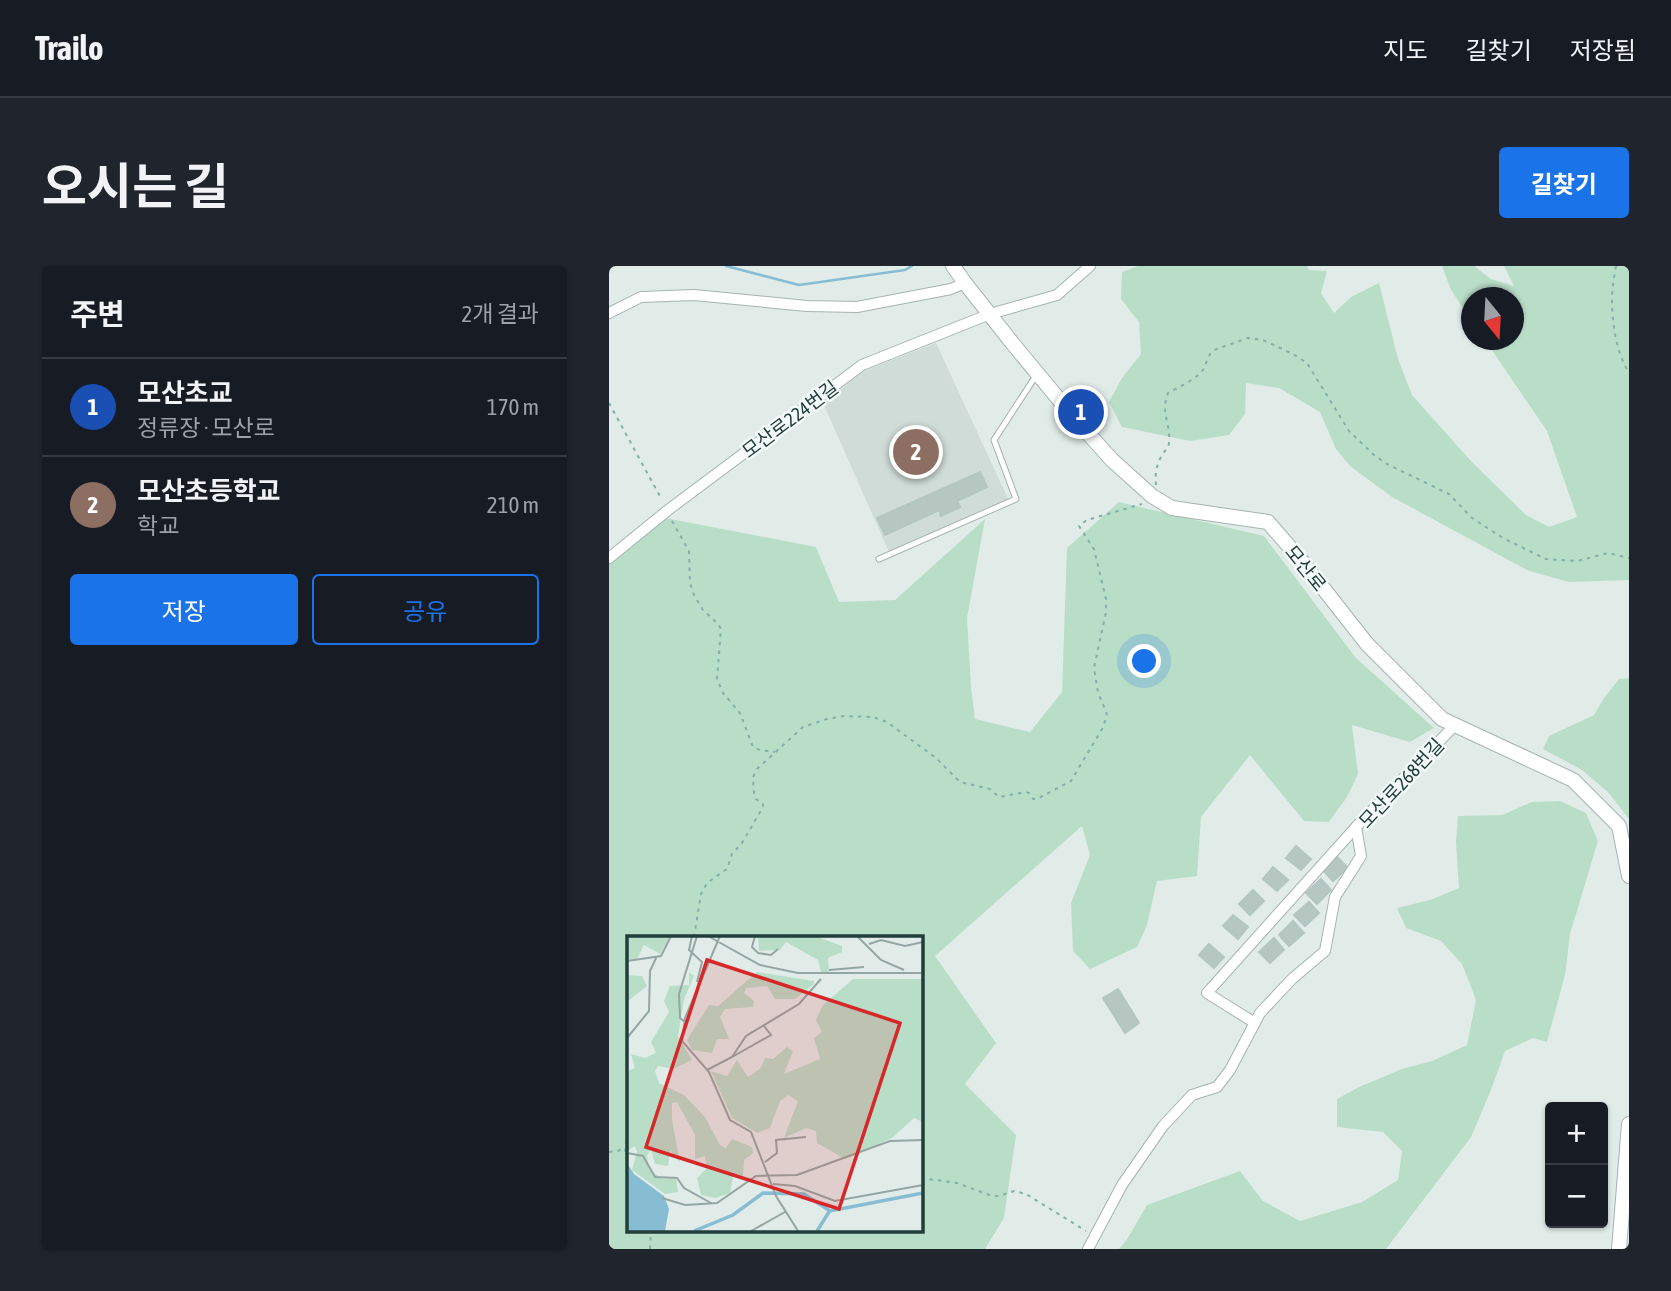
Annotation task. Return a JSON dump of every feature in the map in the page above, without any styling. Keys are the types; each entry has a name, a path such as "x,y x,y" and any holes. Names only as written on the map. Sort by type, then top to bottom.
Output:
{"street":[{"name":"모산로","path":"953,266 1037,374 1112,460 1152,496 1172,508 1268,522 1367,644 1442,719 1573,780 1619,826 1629,876"},
{"name":"모산로224번길","path":"609,558 668,510 862,365 990,314 1057,295 1090,266"},
{"path":"609,313 641,296 694,295 807,306 857,307 951,289 965,283"},
{"name":"모산로268번길","path":"1088,1249 1122,1185 1163,1126 1192,1095 1217,1087 1230,1070 1260,1013 1292,979 1325,951 1335,897 1360,856 1356,828 1455,725"},
{"path":"1255,1023 1207,993 1356,828"},
{"path":"1619,1249 1629,1124"}],"lane":[{"path":"879,559 1016,499 994,440 1037,374"}],"path":[{"path":"1616,266 1612,292 1613,316 1618,351 1629,373"},
{"path":"694,936 701,894 707,883 727,869 732,854 762,810 763,804 754,794 753,777 758,768 809,724 844,716 873,717 887,722 936,758 960,782 990,789 999,797 1026,792 1033,799 1037,799 1066,785 1077,773 1107,716 1098,693 1094,668 1106,599 1094,550 1079,526 1087,520 1148,502 1157,486 1155,477 1159,460 1169,445 1164,411 1168,393 1198,376 1214,350 1240,340 1254,338 1293,354 1307,363 1349,431 1381,461 1449,494 1472,518 1503,538 1546,559 1577,561 1608,553 1629,558"},
{"path":"609,403 689,551 690,583 694,595 703,610 721,629 716,673 719,687 740,713 753,747 776,752"},
{"path":"627,1131 627,1161"},
{"path":"609,1152 625,1147"},
{"path":"922,1178 957,1183 992,1196 1014,1191 1026,1194 1095,1237"},
{"path":"650,1249 651,1231"}],"shaded area":[{"path":"936,343 1009,501 889,552 823,403 864,371"}],"green space":[{"path":"1138,266 1307,266 1309,270 1327,271 1321,293 1334,313 1351,297 1379,283 1398,359 1412,395 1471,461 1526,515 1549,527 1577,517 1547,431 1492,350 1524,350 1524,287 1461,287 1461,305 1451,290 1442,266 1474,266 1491,279 1514,286 1504,266 1629,266 1629,580 1569,582 1529,571 1392,497 1350,466 1336,449 1320,412 1279,388 1246,383 1245,414 1229,435 1190,441 1122,427 1109,402 1122,378 1141,354 1139,322 1121,299 1122,272"},
{"path":"1119,502 1264,536 1356,658 1434,728 1410,742 1352,725 1358,774 1347,797 1329,822 1304,821 1250,755 1201,817 1197,876 1157,881 1147,925 1137,947 1090,969 1073,951 1071,903 1090,855 1082,826 935,956 996,1043 965,1084 1016,1135 1004,1218 985,1249 609,1249 609,562 660,517 816,547 839,602 895,600 985,519 967,618 975,719 1030,732 1062,692 1067,548"},
{"path":"1629,678 1629,819 1608,792 1582,770 1543,749 1549,736 1594,715 1619,679"},
{"path":"1560,801 1586,813 1598,841 1570,934 1565,975 1547,1042 1533,1038 1505,1051 1471,1137 1386,1249 1119,1249 1147,1205 1240,1171 1263,1201 1300,1221 1362,1202 1398,1180 1402,1151 1383,1132 1337,1127 1337,1099 1402,1069 1432,1061 1467,1045 1476,1000 1462,964 1441,941 1406,928 1397,908 1430,900 1459,888 1456,842 1458,816 1502,815 1532,802"}],"building":[{"path":"980,472 987,487 957,501 960,507 941,516 939,510 885,535 877,518"},
{"path":"1296,846 1311,859 1301,870 1286,858"},
{"path":"1337,857 1348,868 1333,881 1323,870"},
{"path":"1273,867 1288,880 1277,891 1263,879"},
{"path":"1321,879 1331,890 1317,904 1306,893"},
{"path":"1253,890 1264,901 1250,915 1239,904"},
{"path":"1309,902 1319,913 1305,926 1294,915"},
{"path":"1233,915 1248,927 1238,939 1223,926"},
{"path":"1293,921 1304,933 1289,946 1279,935"},
{"path":"1274,938 1284,950 1270,963 1259,952"},
{"path":"1209,944 1224,957 1214,968 1199,955"},
{"path":"1118,989 1139,1023 1125,1033 1103,998"}],"waterway":[{"path":"726,266 799,285 905,270 912,266"}],"place":[{"name":"모산초교","path":"1081,412"},
{"name":"모산초등학교","path":"916,452"}]}
